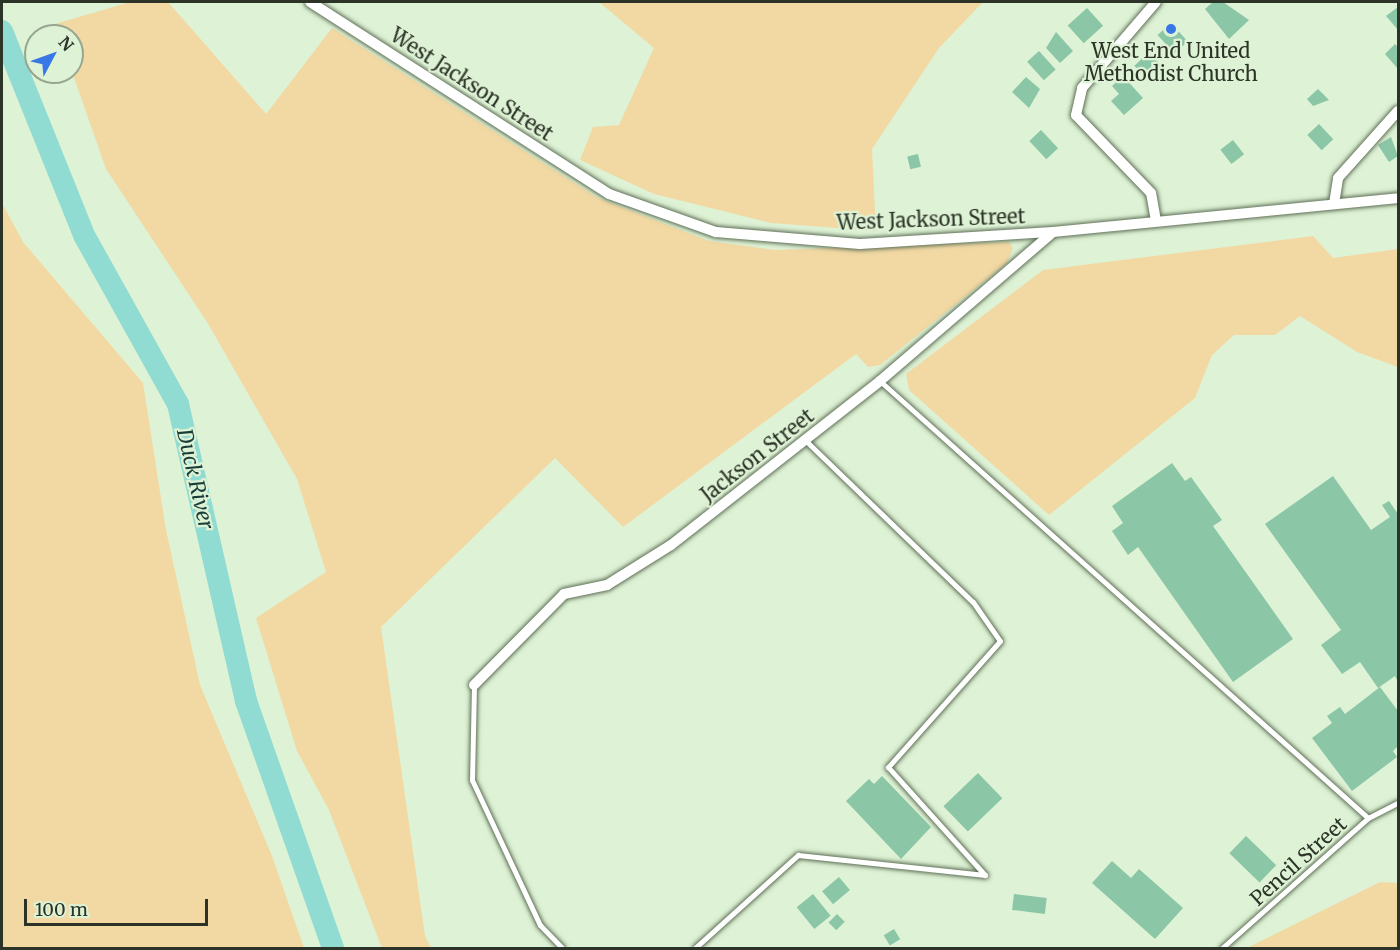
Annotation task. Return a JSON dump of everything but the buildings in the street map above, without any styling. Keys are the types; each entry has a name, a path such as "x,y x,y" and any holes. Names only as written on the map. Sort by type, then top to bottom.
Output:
{"street":[{"name":"West Jackson Street","path":"310,2 609,194 716,232 860,244 1053,232 1398,198"},
{"path":"1156,2 1082,88 1076,115 1151,193 1156,221"},
{"path":"1335,204 1338,178 1398,111"},
{"name":"Jackson Street","path":"474,684 564,594 607,585 671,545 880,381 1053,232"}],"lane":[{"path":"880,381 1368,818"},
{"path":"695,948 798,855 985,875 888,766 1000,641 973,602 806,440"},
{"path":"474,684 472,780 540,925 562,948"},
{"name":"Pencil Street","path":"1222,948 1368,818 1398,803"}],"shaded area":[{"path":"130,2 168,2 266,114 332,28 598,198 709,241 775,250 1009,242 1013,248 1007,263 880,365 868,367 856,354 623,527 555,458 381,627 425,936 431,948 382,948 329,810 297,751 256,618 326,572 297,479 207,322 106,169 76,84 84,84 84,24 55,24"},
{"path":"599,2 983,2 939,48 872,149 876,231 771,223 654,194 580,160 593,127 619,125 654,48"},
{"path":"2,203 23,242 143,383 166,530 200,685 272,856 304,948 2,948"},
{"path":"1313,236 1333,258 1398,249 1398,367 1357,352 1300,316 1275,335 1234,335 1212,355 1195,398 1049,515 909,390 906,374 1043,270"},
{"path":"1380,882 1398,883 1398,948 1247,948"}],"waterway":[{"name":"Duck River","path":"2,31 85,237 178,404 246,701 333,948"}],"place":[{"name":"West End United Methodist Church","path":"1171,29"}]}
